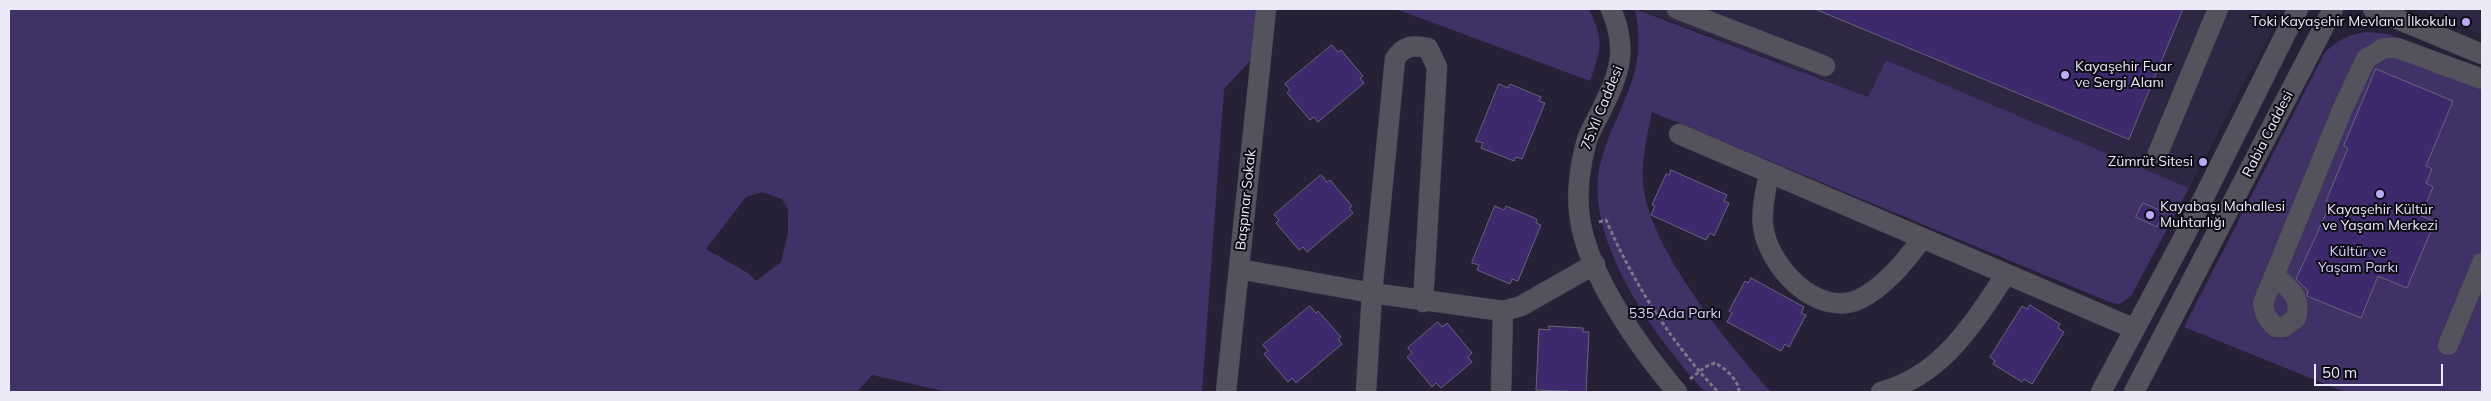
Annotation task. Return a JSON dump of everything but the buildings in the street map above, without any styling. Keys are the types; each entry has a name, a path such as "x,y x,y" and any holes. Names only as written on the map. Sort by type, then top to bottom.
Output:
{"street":[{"name":"Başpınar Sokak","path":"1226,392 1266,9"},
{"name":"75.Yıl Caddesi","path":"1610,9 1619,36 1621,61 1613,85 1588,138 1581,163 1578,202 1582,229 1595,264 1637,340 1676,392"},
{"path":"1677,9 1825,66"},
{"path":"2158,154 2218,9"},
{"name":"Rabia Caddesi","path":"2101,392 2298,9"},
{"name":"Rabia Caddesi","path":"2134,392 2333,9"},
{"path":"2373,9 2482,54"},
{"path":"1366,392 1372,294 1395,59 1401,50 1414,45 1428,48 1437,67 1424,302"},
{"path":"2275,275 2343,108 2366,59 2384,48 2397,48 2482,79"},
{"path":"1679,134 2135,329"},
{"path":"1769,173 1763,227 1770,251 1782,270 1800,287 1821,300 1841,304 1859,300 1888,279 1923,238"},
{"path":"2448,344 2482,263"},
{"path":"1239,270 1372,294 1503,311 1522,306 1595,264"},
{"path":"1881,392 1903,385 1935,367 1959,342 2006,274"},
{"path":"1501,392 1503,311"}],"path":[{"path":"1582,229 1606,220 1649,306 1699,371 1718,392"},
{"path":"1676,392 1699,371 1710,364 1719,365 1737,383 1739,392"}],"shaded area":[{"path":"1640,9 2269,9 2273,28 2189,188 1886,60 1868,97"},
{"name":"Toki Kayaşehir Mevlana İlkokulu","path":"2417,9 2482,9 2482,35"}],"green space":[{"path":"9,9 1255,9 1254,45 1251,60 1224,89 1202,392 948,392 872,375 857,392 9,392","holes":["762,192 782,199 788,209 788,233 781,262 756,281 748,273 706,249 746,197"]},
{"path":"1396,9 1589,9 1599,37 1599,52 1590,81"},
{"name":"535 Ada Parkı","path":"1635,9 1868,97 1886,60 2189,188 2131,296 2120,304 2112,303 1652,112 1645,151 1643,181 1651,216 1662,243 1696,298 1715,324 1771,392 1705,392 1664,343 1625,282 1610,249 1601,216 1598,184 1603,154 1636,68 1638,31"},
{"name":"Kültür ve Yaşam Parkı","path":"2367,32 2388,34 2482,72 2482,392 2345,392 2184,327 2325,52 2344,38"}],"place":[{"name":"Toki Kayaşehir Mevlana İlkokulu","path":"2466,22"},
{"name":"Kayaşehir Fuar ve Sergi Alanı","path":"2065,75"},
{"name":"Zümrüt Sitesi","path":"2203,162"},
{"name":"Kayaşehir Kültür ve Yaşam Merkezi","path":"2380,194"},
{"name":"Kayabaşı Mahallesi Muhtarlığı","path":"2150,215"}]}
